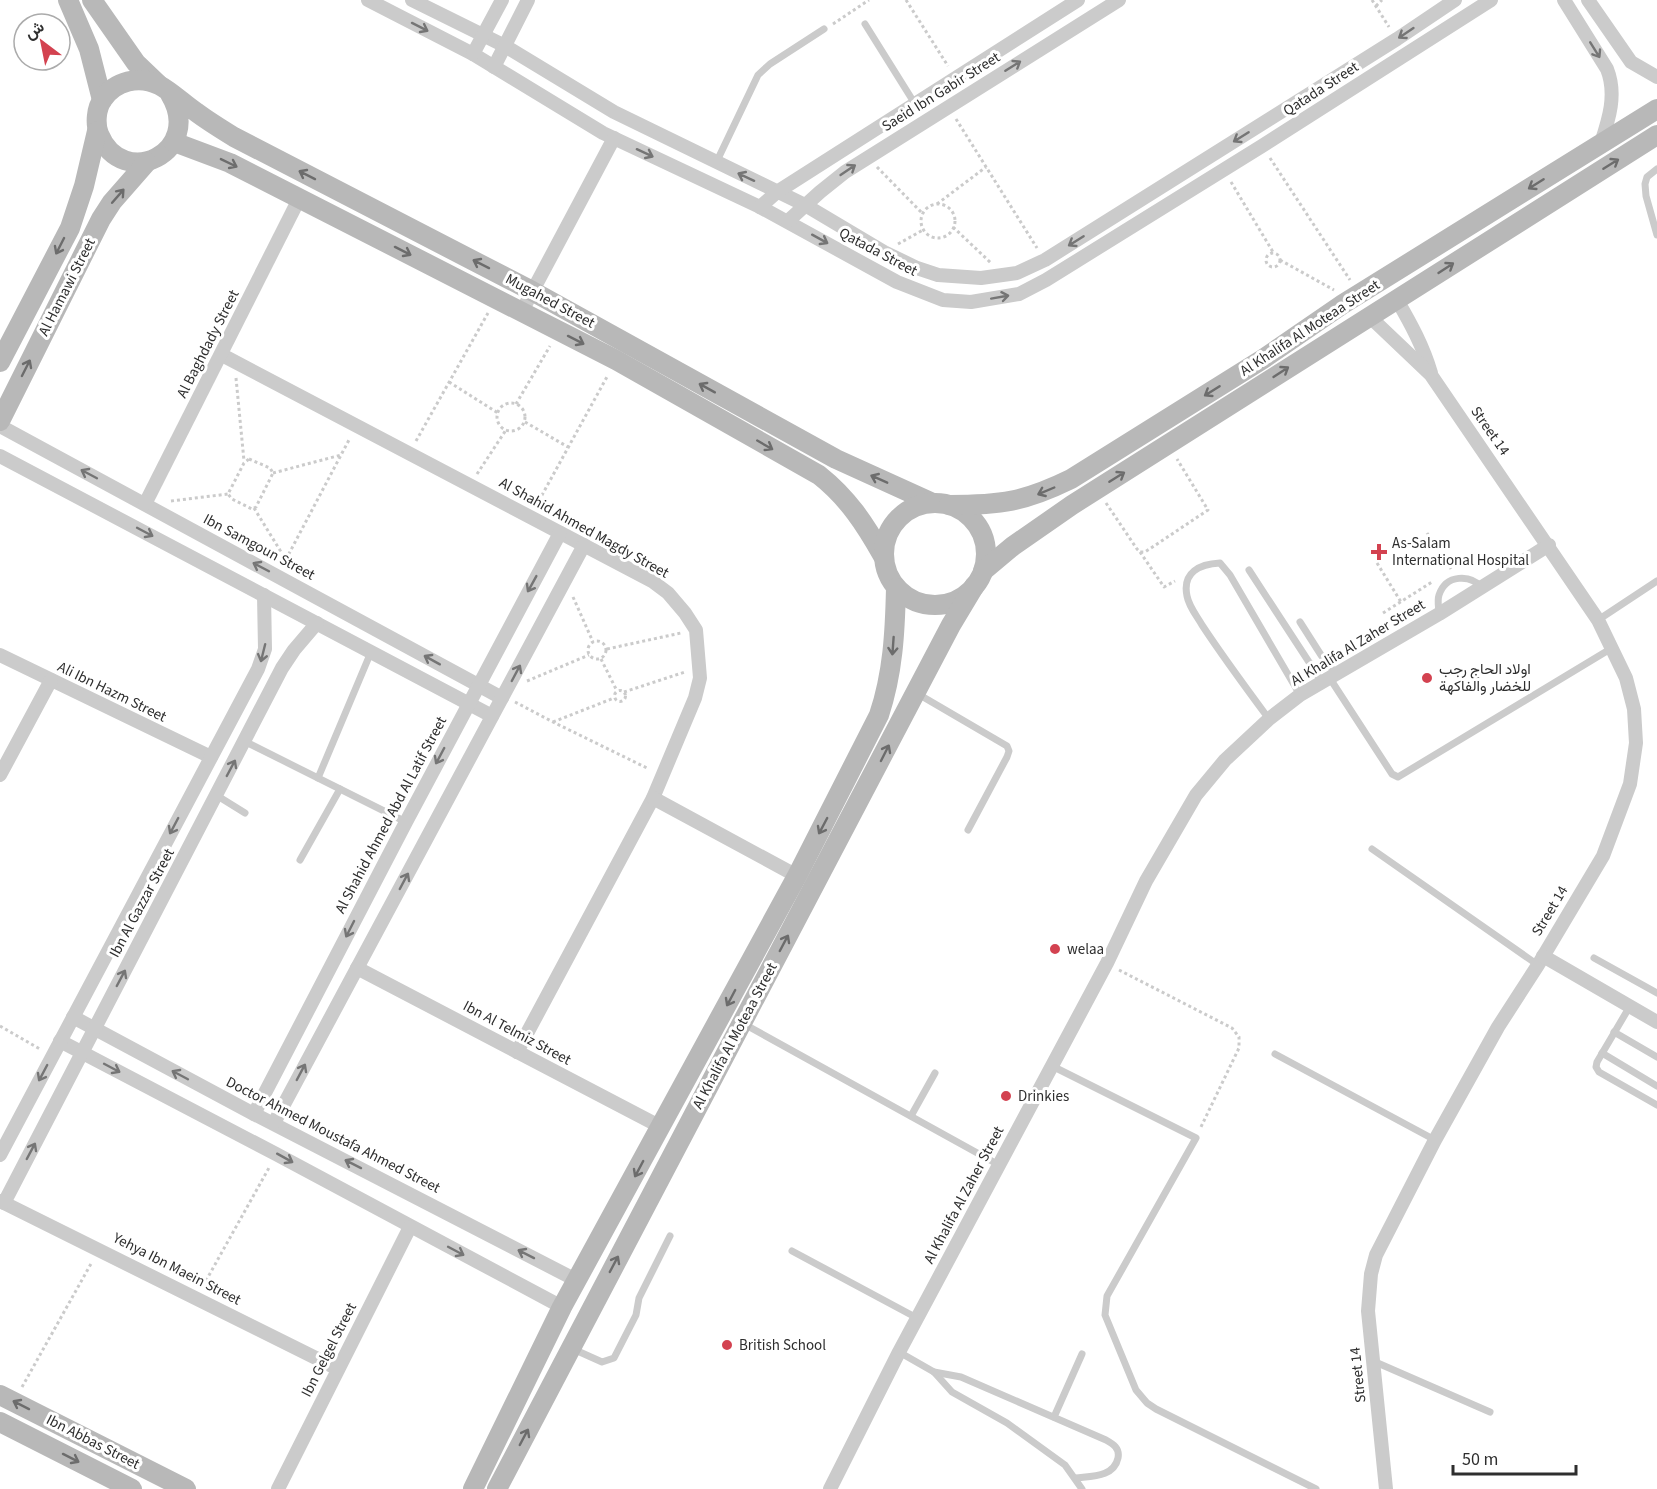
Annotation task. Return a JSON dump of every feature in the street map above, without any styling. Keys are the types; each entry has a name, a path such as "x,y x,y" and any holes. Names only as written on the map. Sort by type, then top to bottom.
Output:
{"street":[{"path":"68,0 89,49 102,99"},
{"name":"Mugahed Street","path":"92,0 136,63 165,90 234,137 532,291 836,459 941,504"},
{"name":"Qatada Street","path":"368,0 473,54 614,138 788,221 897,282 943,300 971,302 1019,294 1046,280 1491,0"},
{"name":"Qatada Street","path":"412,0 505,46 635,123 805,205 884,252 938,275 981,278 1017,273 1045,260 1397,39 1455,0"},
{"path":"473,54 502,0"},
{"path":"494,66 528,0"},
{"name":"Saeid Ibn Gabir Street","path":"760,207 777,192 956,78 1060,6 1078,0"},
{"name":"Saeid Ibn Gabir Street","path":"788,221 829,184 868,157 1119,0"},
{"path":"1564,0 1611,79 1611,107 1601,143"},
{"path":"1588,0 1631,62 1657,77"},
{"path":"145,80 165,90 177,105 180,118 179,130 174,142 158,158 147,162 131,162 116,156 104,145 97,131 96,120 102,99 114,87 128,81 145,80"},
{"name":"Al Khalifa Al Moteaa Street","path":"941,504 1002,504 1023,500 1071,479 1263,359 1354,297 1657,109"},
{"path":"614,112 614,138"},
{"path":"522,311 614,138 635,123"},
{"name":"Al Hamawi Street","path":"0,362 70,228 84,186 97,131"},
{"name":"Al Khalifa Al Moteaa Street","path":"497,1489 951,625 979,578 1013,546 1097,489 1657,135"},
{"name":"Mugahed Street","path":"174,142 221,159 559,330 819,475 838,490 849,503 863,521 883,556"},
{"name":"Al Hamawi Street","path":"0,420 101,219 112,202 147,162"},
{"path":"1562,168 1574,187"},
{"name":"Al Baghdady Street","path":"146,504 228,358 299,199"},
{"path":"1384,280 1397,300"},
{"path":"1354,297 1369,316"},
{"name":"Street 14","path":"1397,300 1421,344 1431,375"},
{"name":"Street 14","path":"1369,316 1431,375 1598,620 1626,678 1634,709 1636,743 1630,784 1604,856 1498,1027 1435,1140 1376,1255 1371,1274 1368,1311 1386,1489"},
{"name":"Al Shahid Ahmed Magdy Street","path":"228,358 652,581 668,593 696,630"},
{"name":"Ibn Samgoun Street","path":"0,426 478,685 504,694"},
{"path":"0,456 492,716"},
{"path":"941,504 964,512 976,523 983,538 986,554 979,578 962,597 945,604 927,605 910,599 896,588 885,567 883,556 885,540 892,526 903,514 917,506 941,504"},
{"name":"Al Shahid Ahmed Abd Al Latif Street","path":"254,1114 468,703 560,533"},
{"path":"274,1123 584,545"},
{"name":"Al Khalifa Al Zaher Street","path":"830,1489 899,1352 1107,963 1146,881 1196,795 1225,760 1269,719 1300,695 1483,588 1549,545"},
{"name":"Al Khalifa Al Moteaa Street","path":"473,1489 562,1307 797,876 879,715 888,689 892,665 896,588"},
{"name":"Ibn Al Gazzar Street","path":"0,1155 258,669 265,649 264,595"},
{"name":"Ibn Al Gazzar Street","path":"2,1202 282,668 317,623"},
{"path":"517,1052 663,776 695,698 700,678 696,630"},
{"name":"Ali Ibn Hazm Street","path":"0,655 211,757"},
{"path":"0,775 51,680"},
{"path":"846,782 865,792"},
{"path":"653,798 797,876"},
{"path":"1540,961 1657,1022"},
{"name":"Ibn Al Telmiz Street","path":"357,968 661,1128"},
{"name":"Doctor Ahmed Moustafa Ahmed Street","path":"73,1017 254,1114 578,1281"},
{"path":"60,1041 562,1307"},
{"name":"Yehya Ibn Maein Street","path":"2,1202 338,1369"},
{"name":"Ibn Gelgel Street","path":"279,1489 410,1227"},
{"name":"Ibn Abbas Street","path":"7,1398 186,1489"},
{"name":"Ibn Abbas Street","path":"0,1422 132,1489"}],"lane":[{"path":"865,24 915,104"},
{"path":"716,163 758,75 770,64 824,29"},
{"path":"1657,169 1647,177 1645,190 1657,235"},
{"path":"1269,719 1214,644 1191,607 1186,595 1188,582 1194,570 1204,564 1220,563 1230,575 1300,695"},
{"path":"1249,570 1329,678 1392,774 1398,777 1612,648"},
{"path":"1439,614 1438,602 1445,584 1457,578 1468,578 1483,588"},
{"path":"1598,620 1657,581"},
{"path":"1300,622 1321,655 1329,678"},
{"path":"318,778 371,651"},
{"path":"916,692 1007,746 1007,757 968,830"},
{"path":"244,741 406,822"},
{"path":"300,860 340,789"},
{"path":"216,795 245,813"},
{"path":"1372,849 1540,961"},
{"path":"1594,958 1657,993"},
{"path":"1630,1006 1596,1062 1596,1067 1599,1072 1657,1106"},
{"path":"741,1023 999,1165"},
{"path":"1614,1032 1657,1058"},
{"path":"1602,1053 1657,1086"},
{"path":"1275,1054 1435,1140"},
{"path":"1052,1066 1196,1138 1107,1296 1105,1315 1136,1390 1147,1404 1316,1489"},
{"path":"911,1116 935,1073"},
{"path":"570,1348 602,1362 614,1358 636,1315 639,1298 670,1236"},
{"path":"792,1251 917,1319"},
{"path":"899,1352 934,1372 952,1392 1007,1423 1065,1465 1082,1489"},
{"path":"1054,1417 1082,1354"},
{"path":"1373,1361 1490,1412"},
{"path":"934,1372 961,1377 1115,1446 1119,1453 1117,1462 1110,1471 1100,1475 1076,1478"}],"path":[{"path":"824,29 869,0"},
{"path":"906,0 956,78"},
{"path":"1372,0 1397,39"},
{"path":"1376,6 1382,0"},
{"path":"948,107 1045,260"},
{"path":"1262,146 1354,297"},
{"path":"868,157 922,213"},
{"path":"937,204 943,204 952,211 954,216 953,227 946,235 936,238 926,234 923,230 922,213 986,167"},
{"path":"1224,170 1280,261 1354,297"},
{"path":"953,227 1005,276"},
{"path":"884,252 923,230"},
{"path":"1273,252 1267,256 1268,266 1276,266 1280,261"},
{"path":"409,453 496,298"},
{"path":"516,404 559,330"},
{"path":"228,358 244,463"},
{"path":"530,517 616,360"},
{"path":"449,382 498,413"},
{"path":"516,404 525,413 525,422 515,431 506,430 499,425 498,413 503,406 516,404"},
{"path":"525,422 568,447"},
{"path":"277,576 356,426"},
{"path":"469,485 506,430"},
{"path":"1140,552 1145,552 1209,510 1168,445"},
{"path":"254,508 273,473 341,455"},
{"path":"228,494 244,463 251,459 270,468 273,473"},
{"path":"1097,489 1164,587 1181,578 1188,582"},
{"path":"146,504 228,494"},
{"path":"228,494 232,499 254,508 286,560"},
{"path":"1427,533 1457,578"},
{"path":"1377,563 1401,602"},
{"path":"1383,613 1451,570"},
{"path":"565,580 593,642"},
{"path":"607,649 696,630"},
{"path":"589,655 589,646 593,642 600,641 607,649"},
{"path":"589,655 594,659 601,659 606,655 607,649"},
{"path":"504,694 589,655"},
{"path":"553,722 614,698 617,691 601,659"},
{"path":"617,691 624,692 700,668"},
{"path":"614,698 618,701 624,700 624,692"},
{"path":"504,694 553,722 663,776"},
{"path":"1107,963 1232,1028 1239,1037 1239,1048 1196,1138"},
{"path":"0,1026 52,1056"},
{"path":"197,1298 276,1154"},
{"path":"7,1398 99,1249"}],"place":[{"name":"As-Salam International Hospital","path":"1379,552"},
{"name":"اولاد الحاج رجب للخضار والفاكهة","path":"1427,678"},
{"name":"welaa","path":"1055,949"},
{"name":"Drinkies","path":"1006,1096"},
{"name":"British School","path":"727,1345"}]}
